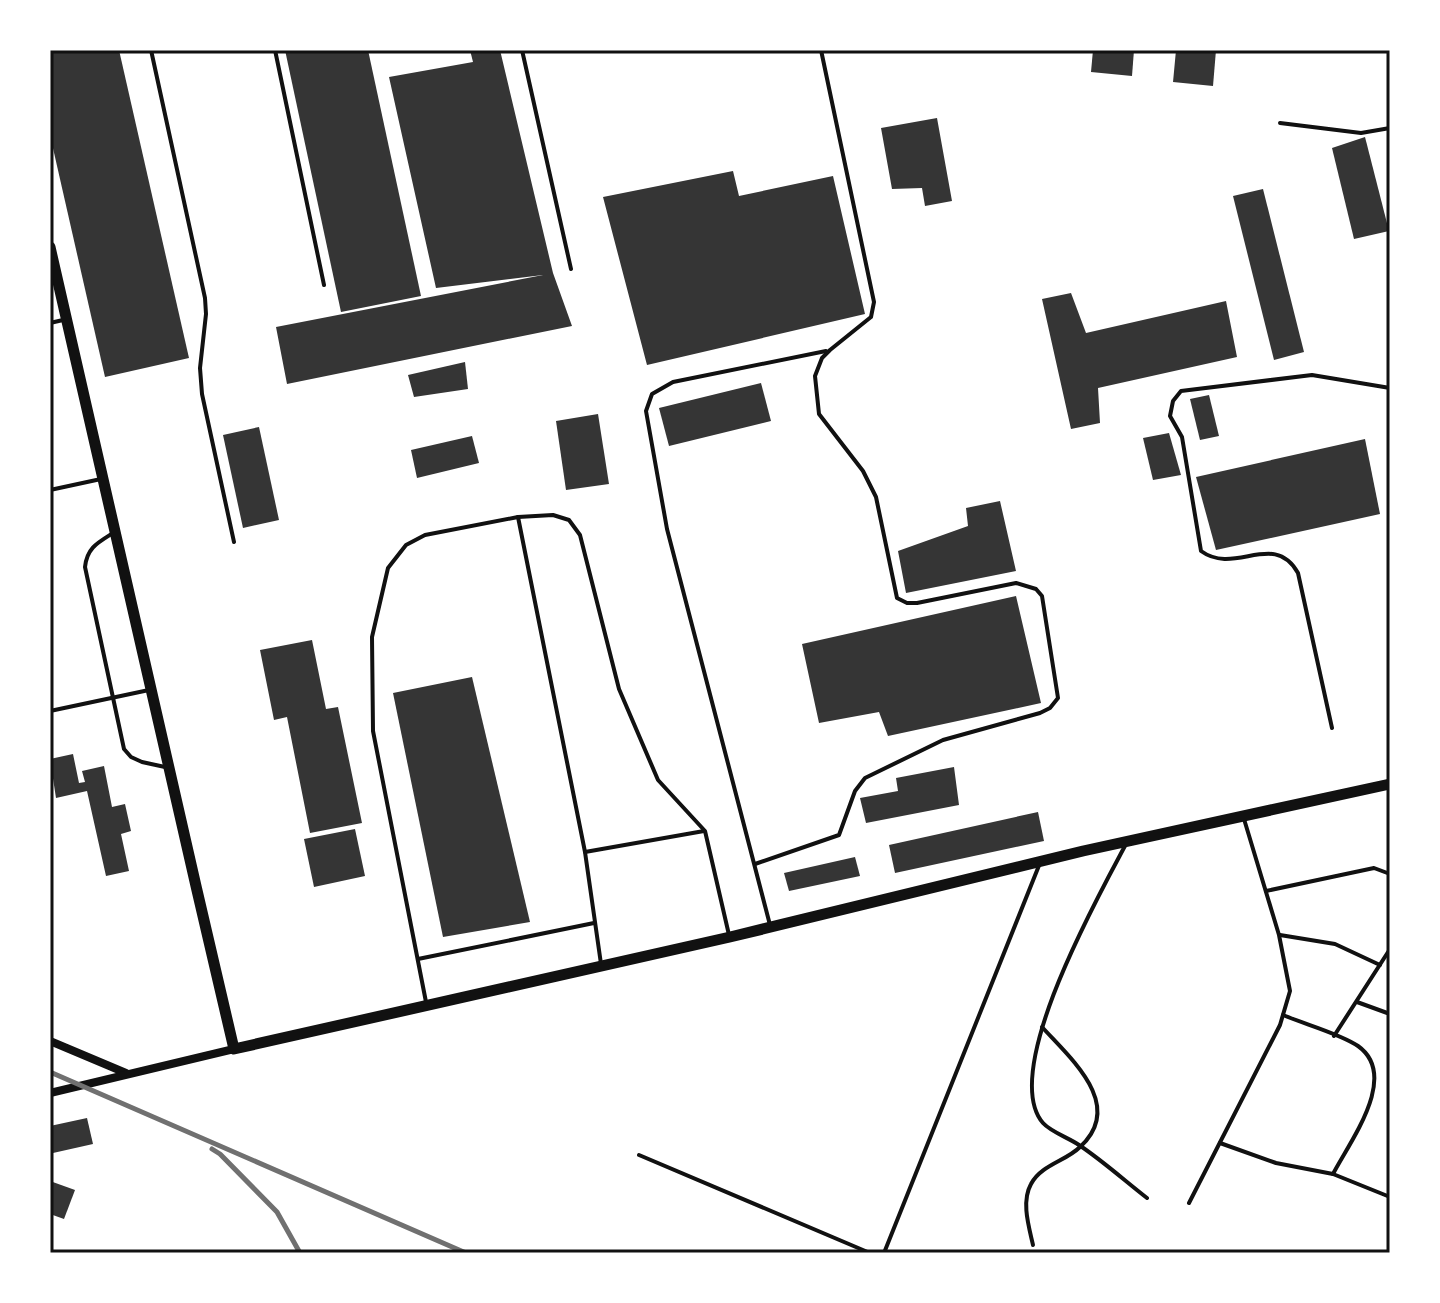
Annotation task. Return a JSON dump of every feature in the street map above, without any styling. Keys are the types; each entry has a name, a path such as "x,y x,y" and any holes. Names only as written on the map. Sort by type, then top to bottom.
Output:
{"main road":[{"path":"50,247 234,1049 730,937 1127,841 1390,784"}],"street":[{"path":"50,1041 126,1073"},
{"path":"50,1093 234,1049"}],"lane":[{"path":"151,50 205,298 200,368 202,394 234,542"},
{"path":"275,50 324,285"},
{"path":"522,50 571,269"},
{"path":"755,864 839,835 855,791 865,778 943,740 1040,713 1050,708 1058,698 1042,596 1036,589 1016,583 917,603 907,603 897,598 876,497 863,471 819,414 815,376 822,358 871,317 874,302 821,50"},
{"path":"1280,123 1361,133 1390,128"},
{"path":"50,323 67,320"},
{"path":"771,927 667,529 646,411 652,394 673,382 830,350"},
{"path":"1332,728 1298,573 1291,561 1281,554 1224,561 1201,551 1182,437 1170,416 1173,401 1181,391 1312,375 1390,388"},
{"path":"50,490 104,479"},
{"path":"427,1005 373,731 372,637 388,568 406,545 425,535 518,517 553,515 569,520 580,535 619,689 658,780 705,831 730,937"},
{"path":"518,517 585,852 602,966"},
{"path":"117,532 94,544 87,555 85,567 112,698 124,749 142,762 167,767"},
{"path":"50,711 152,689"},
{"path":"1189,1203 1283,1015 1290,991 1279,935 1244,816"},
{"path":"585,852 705,831"},
{"path":"1127,841 1073,945 1042,1027 1032,1099 1043,1123 1081,1146 1147,1198"},
{"path":"884,1253 1040,861"},
{"path":"1266,891 1374,868 1390,874"},
{"path":"418,959 594,923"},
{"path":"1279,935 1335,944 1380,965"},
{"path":"1334,1036 1390,949"},
{"path":"1357,1002 1390,1014"},
{"path":"1283,1015 1358,1046 1371,1060 1377,1082 1368,1108 1333,1174"},
{"path":"1033,1245 1026,1210 1030,1184 1047,1167 1081,1146 1094,1126 1098,1099 1084,1074 1042,1027"},
{"path":"1220,1143 1276,1163 1333,1174 1390,1197"},
{"path":"639,1155 870,1253"}],"building":[{"path":"50,50 119,50 189,358 105,377 50,135"},
{"path":"285,50 368,50 421,296 341,312"},
{"path":"470,50 500,50 553,273 572,326 287,384 276,327 543,275 436,288 389,77 473,62"},
{"path":"1093,50 1134,50 1132,76 1091,72"},
{"path":"1176,50 1216,50 1213,86 1173,82"},
{"path":"937,118 952,201 925,206 922,188 892,189 881,128"},
{"path":"1365,137 1389,231 1354,239 1332,148"},
{"path":"733,171 739,196 833,176 865,314 647,365 603,197"},
{"path":"1263,189 1304,352 1274,360 1233,196"},
{"path":"1071,293 1086,333 1226,301 1237,357 1098,388 1100,423 1071,429 1042,299"},
{"path":"465,362 468,389 414,397 408,375"},
{"path":"761,383 771,421 669,446 659,408"},
{"path":"1209,395 1219,436 1200,440 1190,399"},
{"path":"598,414 609,484 566,490 556,421"},
{"path":"259,427 279,520 243,528 223,435"},
{"path":"1169,433 1181,475 1153,480 1143,438"},
{"path":"472,436 479,463 417,478 411,450"},
{"path":"1365,439 1380,514 1216,550 1196,477"},
{"path":"1000,501 1016,571 906,593 898,551 968,526 966,508"},
{"path":"1016,596 1041,703 888,736 879,712 819,723 802,644"},
{"path":"312,640 326,709 338,707 362,823 310,833 287,717 274,720 260,650"},
{"path":"472,677 530,922 443,937 393,693"},
{"path":"73,754 79,783 85,782 82,771 104,766 112,807 125,804 131,831 121,834 129,871 106,876 87,791 56,798 50,759"},
{"path":"954,767 959,805 866,823 860,798 898,791 896,778"},
{"path":"1038,812 1044,841 895,873 889,845"},
{"path":"355,829 365,876 314,887 304,839"},
{"path":"855,857 860,876 789,891 784,873"},
{"path":"87,1118 93,1144 53,1153 50,1126"},
{"path":"50,1181 75,1190 64,1219 50,1214"}],"railway":[{"path":"50,1072 466,1253"},
{"path":"212,1149 277,1212 300,1253"}]}
